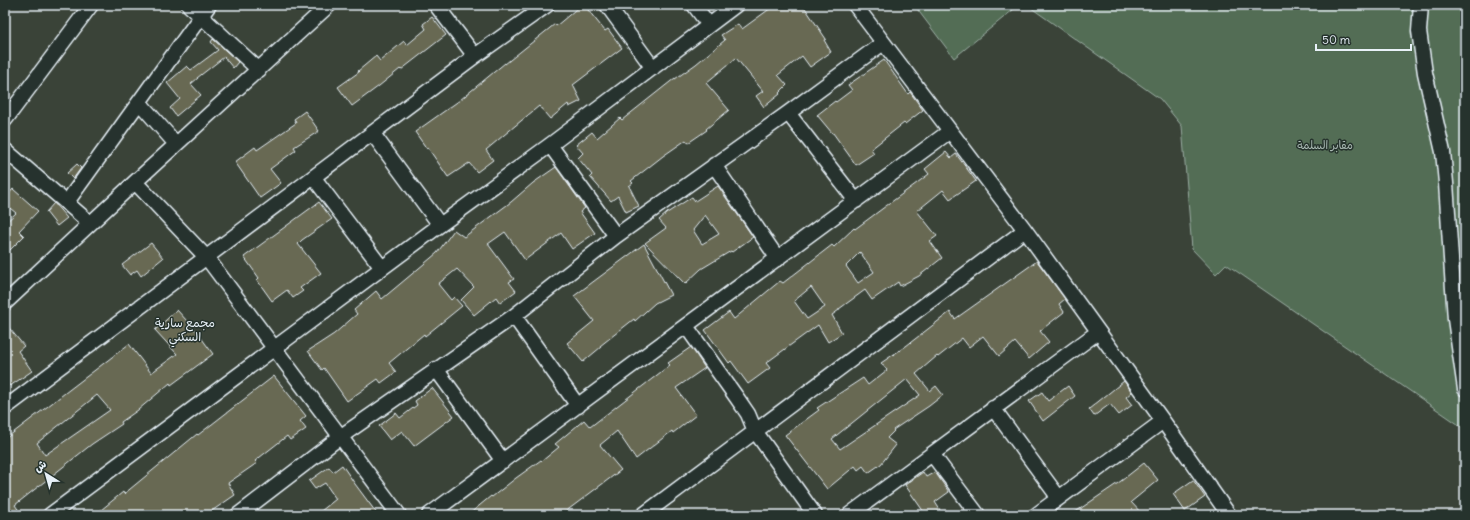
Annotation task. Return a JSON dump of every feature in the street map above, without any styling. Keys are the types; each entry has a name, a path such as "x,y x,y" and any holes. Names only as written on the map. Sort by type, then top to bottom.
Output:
{"street":[{"path":"5,120 91,5"},
{"path":"189,5 258,70"},
{"path":"67,202 209,5"},
{"path":"6,300 328,5"},
{"path":"436,5 475,56"},
{"path":"5,408 373,134 475,56 547,5"},
{"path":"607,5 653,68"},
{"path":"694,5 709,25"},
{"path":"50,515 382,268 550,146 736,5"},
{"path":"855,5 1024,230 1163,421 1229,515"},
{"path":"1421,5 1419,31 1425,74 1443,152 1455,319 1465,389"},
{"path":"238,515 340,438 436,369 514,316 616,236 884,43"},
{"path":"139,102 176,144"},
{"path":"788,113 856,201"},
{"path":"429,515 950,131"},
{"path":"373,134 440,226"},
{"path":"550,146 616,236"},
{"path":"5,150 90,223"},
{"path":"714,165 778,258"},
{"path":"314,178 382,268"},
{"path":"135,182 207,258 399,515"},
{"path":"643,515 1024,230"},
{"path":"514,316 578,406"},
{"path":"686,326 741,403 748,414 755,431 815,515"},
{"path":"849,515 1098,332"},
{"path":"436,369 503,461"},
{"path":"993,408 1059,498"},
{"path":"1036,515 1163,421"},
{"path":"932,454 978,515"}],"green space":[{"path":"914,5 1019,5 954,58"},
{"name":"مقابر السلمة","path":"1027,5 1465,5 1465,429 1226,264 1216,274 1192,249 1182,126 1160,99"}],"building":[{"path":"581,5 584,5 605,31 608,29 622,48 573,85 581,101 569,107 568,104 550,119 539,106 486,150 493,160 477,172 469,163 448,177 415,132 460,100 505,63 555,24 556,26"},
{"path":"775,5 803,5 826,39 824,40 831,52 810,67 802,56 778,75 787,85 779,93 780,94 764,107 756,96 763,91 736,58 706,83 729,110 706,129 707,130 688,143 686,140 631,181 633,183 629,186 639,206 626,212 618,196 611,201 590,177 592,175 578,158 583,153 576,145 592,132 597,138 620,118 622,120 675,78 696,64 725,40 721,35 738,24 742,29"},
{"path":"432,17 446,35 352,106 338,87 359,72 358,71 376,56 380,61 404,41 407,45 426,29 423,24"},
{"path":"213,39 238,62 233,68 224,57 197,78 191,84 201,95 176,116 170,108 180,99 167,83 187,66 191,70 218,50 211,42"},
{"path":"884,60 908,94 910,92 923,110 871,149 874,153 856,165 833,133 817,115 852,90 848,85"},
{"path":"305,111 319,131 294,147 296,150 270,169 281,183 260,198 235,162 255,147 257,150 296,123 294,119"},
{"path":"946,152 951,158 956,154 976,181 950,199 943,190 917,211 937,236 930,241 942,258 919,276 900,286 898,282 872,300 865,290 832,315 842,333 828,342 818,325 766,363 770,368 748,384 731,361 729,363 705,330 729,312 734,319 780,281 783,283 832,245 834,247 854,228 855,229 929,174 925,169","holes":["860,252 874,272 858,283 846,266","811,287 825,307 807,319 794,301"]},
{"path":"77,164 81,168 73,179 67,173"},
{"path":"556,167 585,208 580,212 595,233 572,249 561,233 525,260 505,232 488,244 514,279 509,282 516,291 500,303 496,297 474,315 461,300 474,287 457,269 438,284 451,300 454,297 462,306 425,336 424,334 389,363 396,372 381,383 378,379 347,401 324,368 322,370 308,351 334,334 357,314 354,310 376,291 382,299 437,253 454,230 464,237"},
{"path":"718,186 753,237 732,252 731,251 701,269 685,284 645,243 666,228 659,220 667,213 692,197 695,201","holes":["705,215 719,234 702,244 693,230"]},
{"path":"13,189 38,211 19,231 24,236 10,250 5,245 5,223 16,213 5,204 5,198"},
{"path":"319,202 332,219 298,244 321,273 300,288 303,291 293,298 287,290 272,301 257,280 259,278 244,257"},
{"path":"54,203 67,218 57,226 46,212"},
{"path":"151,243 163,258 141,276 137,270 130,275 122,265"},
{"path":"644,244 671,295 655,303 635,321 634,319 600,346 601,347 583,362 567,343 594,321 574,296"},
{"path":"1037,261 1065,299 1059,304 1064,312 1040,331 1049,342 1029,359 1015,342 999,356 983,336 969,347 962,338 938,357 937,356 916,374 930,391 936,386 943,395 893,430 894,431 887,438 896,445 881,464 868,473 863,466 858,470 855,466 827,489 785,435 819,410 817,408 863,378 868,385 887,370 881,363 950,312 955,319","holes":["907,379 920,395 840,449 832,439"]},
{"path":"177,310 197,332 213,354 171,385 170,383 121,422 122,424 92,444 15,505 22,515 5,515 5,439 129,344 151,373 177,354 155,330","holes":["97,395 110,410 45,455 37,443"]},
{"path":"5,323 24,346 18,351 32,371 10,386 5,380"},
{"path":"691,347 705,368 676,388 696,415 673,433 672,431 636,459 617,431 600,445 621,470 561,515 468,515 491,496 492,497 541,460 542,461 559,447 555,444 584,420 590,427 670,365 668,363"},
{"path":"274,376 306,416 300,421 306,429 290,440 287,436 255,461 257,463 228,483 235,495 206,515 106,515 101,510 123,492 124,494 197,434 198,435"},
{"path":"1124,381 1132,392 1126,397 1132,405 1119,415 1110,404 1094,416 1089,409"},
{"path":"1068,386 1075,396 1043,421 1029,401 1042,392 1048,401"},
{"path":"432,388 454,416 414,446 402,431 390,440 379,426 396,413 400,418 417,405 415,401"},
{"path":"1144,463 1158,480 1131,502 1143,515 1071,515 1121,481"},
{"path":"342,465 378,515 316,515 336,499 325,483 315,489 309,481 329,467 333,472"},
{"path":"923,472 926,477 935,472 949,492 935,502 940,510 933,515 926,515 905,485"},
{"path":"1193,480 1205,497 1185,511 1173,494"}],"district":[{"name":"مجمع سارية السكني","path":"185,329"}]}
